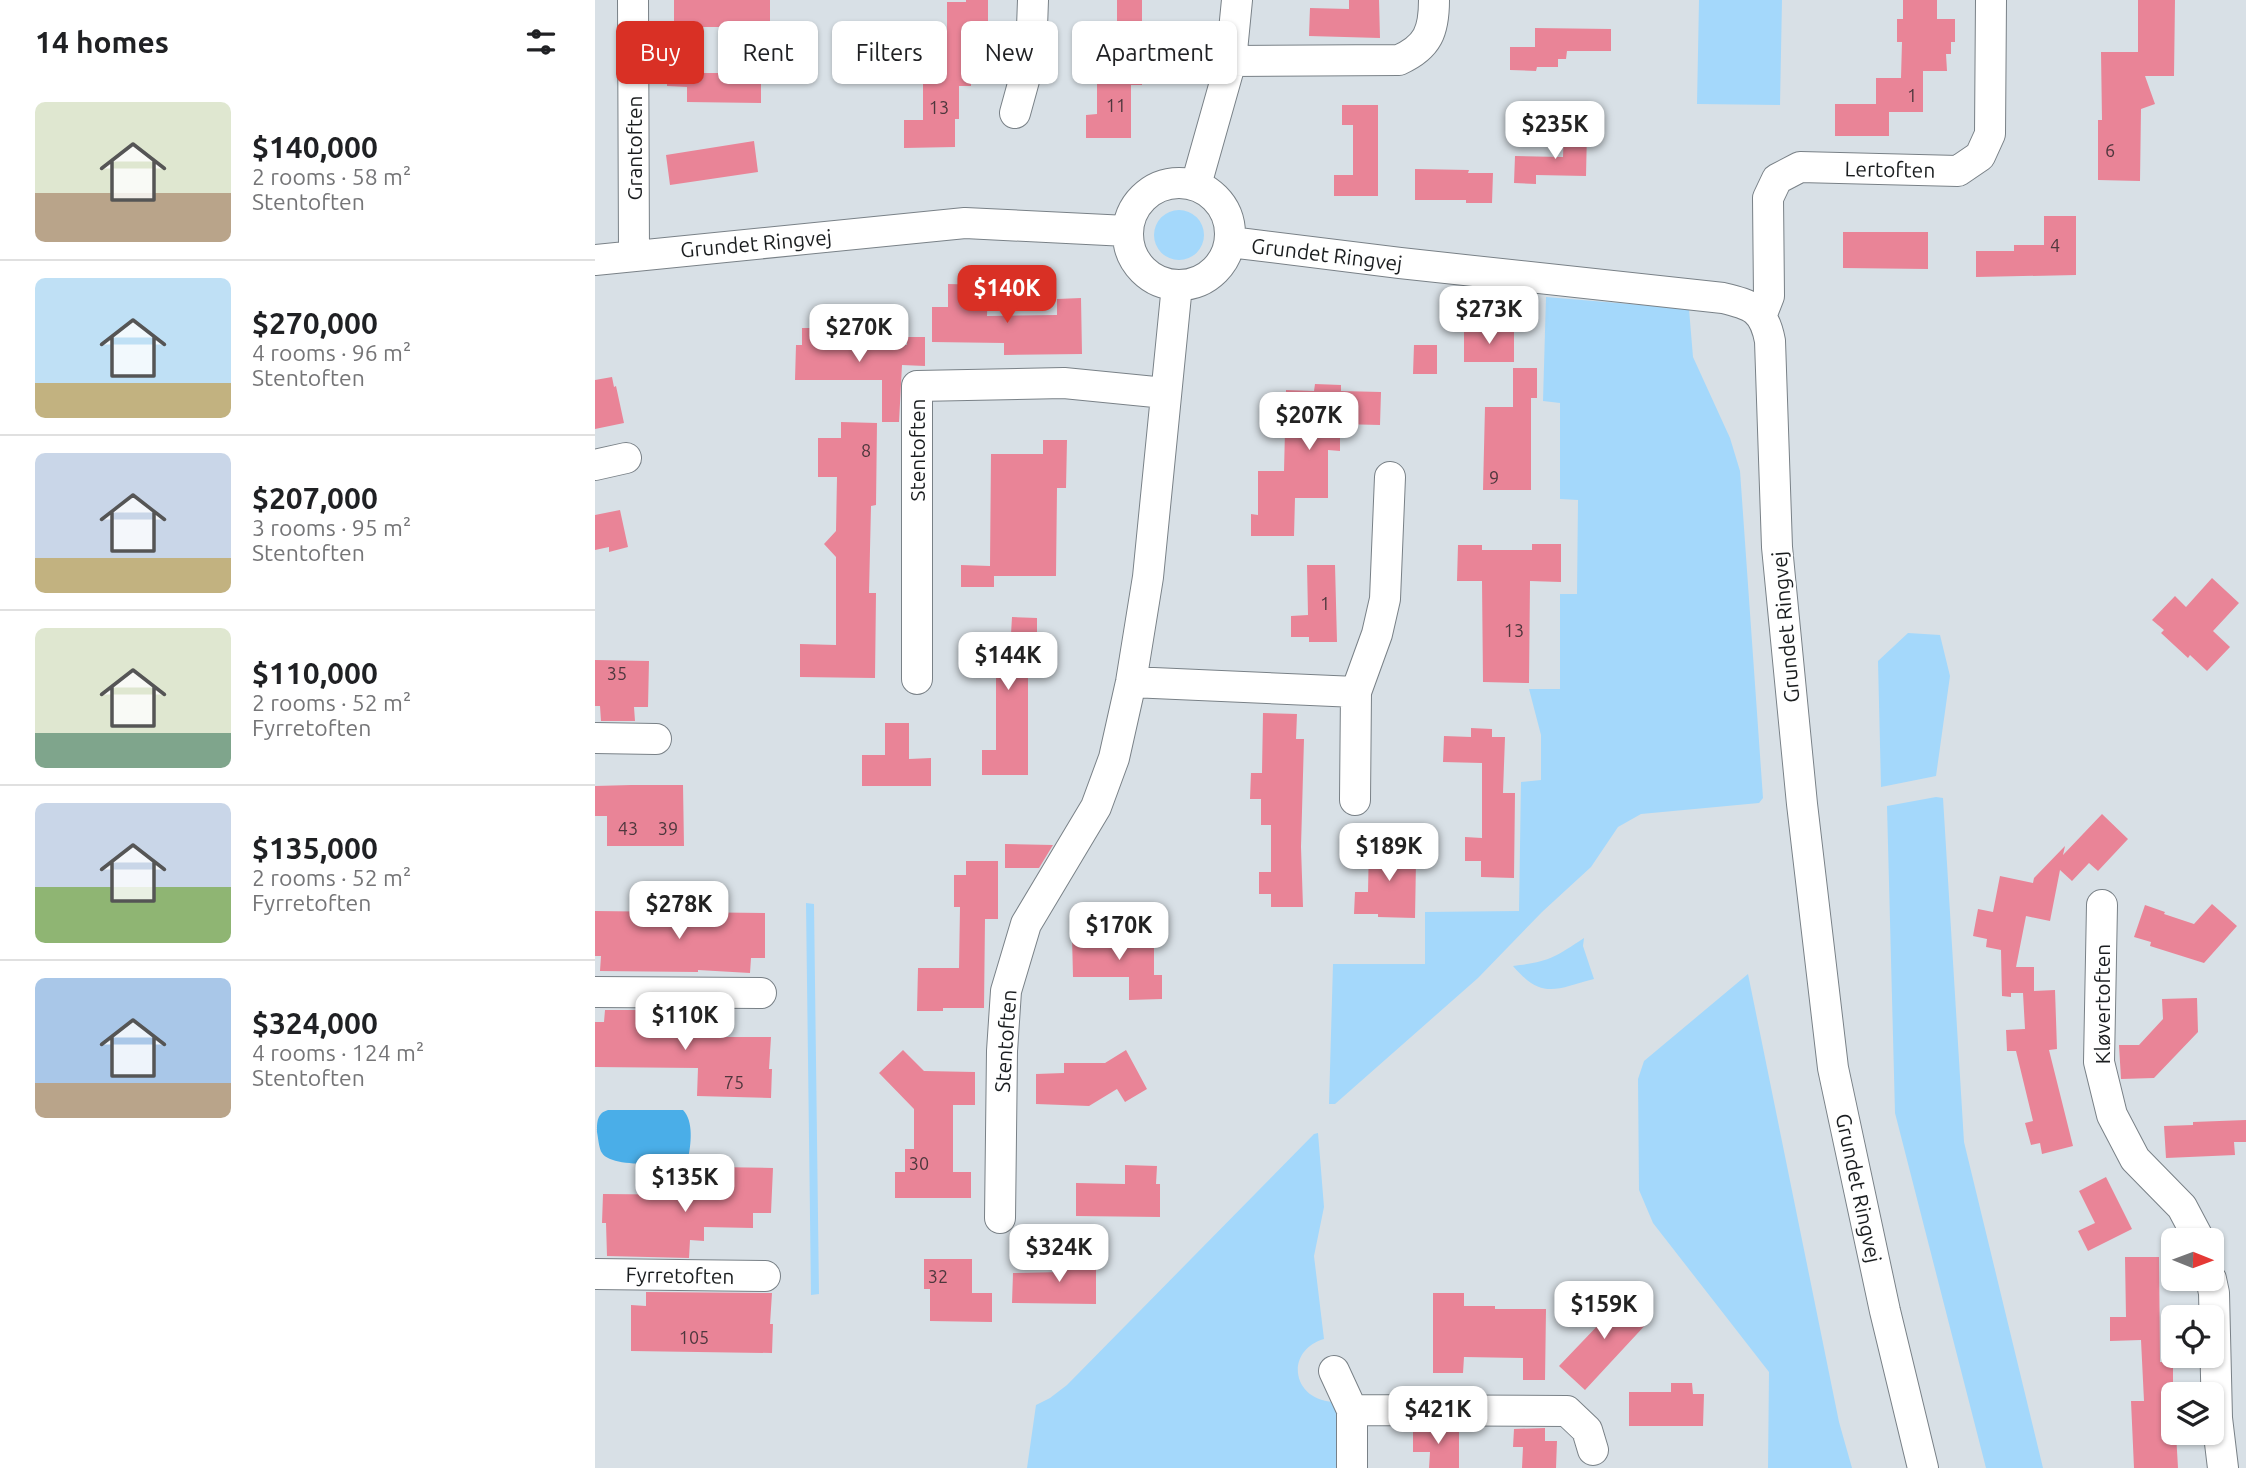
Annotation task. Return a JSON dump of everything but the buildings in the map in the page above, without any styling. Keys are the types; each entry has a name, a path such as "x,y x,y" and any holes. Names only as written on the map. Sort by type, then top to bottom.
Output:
{"street":[{"name":"Grantoften","path":"633,0 633,254"},
{"path":"1015,113 1031,55 1033,0"},
{"path":"1235,21 1237,0"},
{"path":"1237,61 1399,60 1416,52 1429,37 1434,19 1434,0"},
{"name":"Lertoften","path":"1762,314 1769,296 1768,198 1777,179 1800,167 1958,171 1980,156 1990,134 1991,0"},
{"path":"1196,185 1225,84"},
{"path":"1171,183 1196,185 1213,195 1224,210 1229,223 1230,242 1221,263 1212,274 1194,283 1177,285 1162,282 1150,276 1137,264 1129,244 1127,231 1134,208 1151,190 1171,183"},
{"name":"Grundet Ringvej","path":"595,260 633,254 965,223 1127,231"},
{"name":"Grundet Ringvej","path":"1230,242 1713,296 1746,303 1762,314 1770,341 1777,547 1782,601 1803,817 1833,1068 1885,1311 1923,1468"},
{"name":"Stentoften","path":"1000,1217 1002,1051 1006,991 1026,924 1096,807 1114,758 1131,682 1148,577 1177,285"},
{"name":"Stentoften","path":"917,680 917,386 1064,383 1165,393"},
{"path":"595,465 627,458"},
{"path":"1355,800 1356,692 1377,635 1385,599 1390,477"},
{"path":"1131,682 1356,692"},
{"path":"595,738 656,739"},
{"name":"Kløvertoften","path":"2102,905 2099,1062 2112,1115 2135,1158 2182,1207 2193,1228"},
{"path":"595,992 761,993"},
{"name":"Fyrretoften","path":"595,1274 765,1276"},
{"path":"2214,1292 2217,1418 2223,1468"},
{"path":"1334,1371 1352,1410 1352,1468"},
{"path":"1352,1410 1567,1411 1587,1430 1593,1450"}],"shaded area":[{"path":"1699,0 1782,0 1780,105 1697,104"},
{"path":"1179,210 1196,218 1204,235 1196,252 1179,260 1162,252 1154,235 1162,218"},
{"path":"1546,297 1689,309 1693,357 1730,438 1740,471 1763,798 1759,803 1641,814 1618,827 1591,867 1542,912 1478,978 1335,1104 1329,1104 1333,964 1425,964 1425,912 1519,911 1521,782 1541,780 1541,735 1529,689 1560,689 1560,594 1577,594 1578,500 1560,499 1560,403 1543,401"},
{"path":"1908,633 1940,635 1950,676 1936,776 1881,787 1878,661"},
{"path":"1943,798 1964,1142 2043,1468 1986,1468 1895,1113 1887,806"},
{"path":"806,903 814,904 819,1294 811,1295"},
{"path":"1584,938 1583,946 1594,979 1559,988 1541,988 1523,977 1513,966 1550,958"},
{"path":"1748,974 1839,1422 1852,1468 1768,1468 1769,1372 1653,1223 1639,1190 1638,1079 1644,1061"},
{"path":"608,1110 683,1110 690,1127 688,1159 681,1164 651,1164 627,1163 607,1158 600,1149 597,1128 600,1116"},
{"path":"1318,1133 1324,1207 1314,1256 1324,1339 1311,1345 1303,1354 1298,1364 1298,1374 1309,1393 1319,1399 1333,1402 1339,1411 1338,1468 1027,1468 1036,1405 1067,1385 1314,1134"}]}
